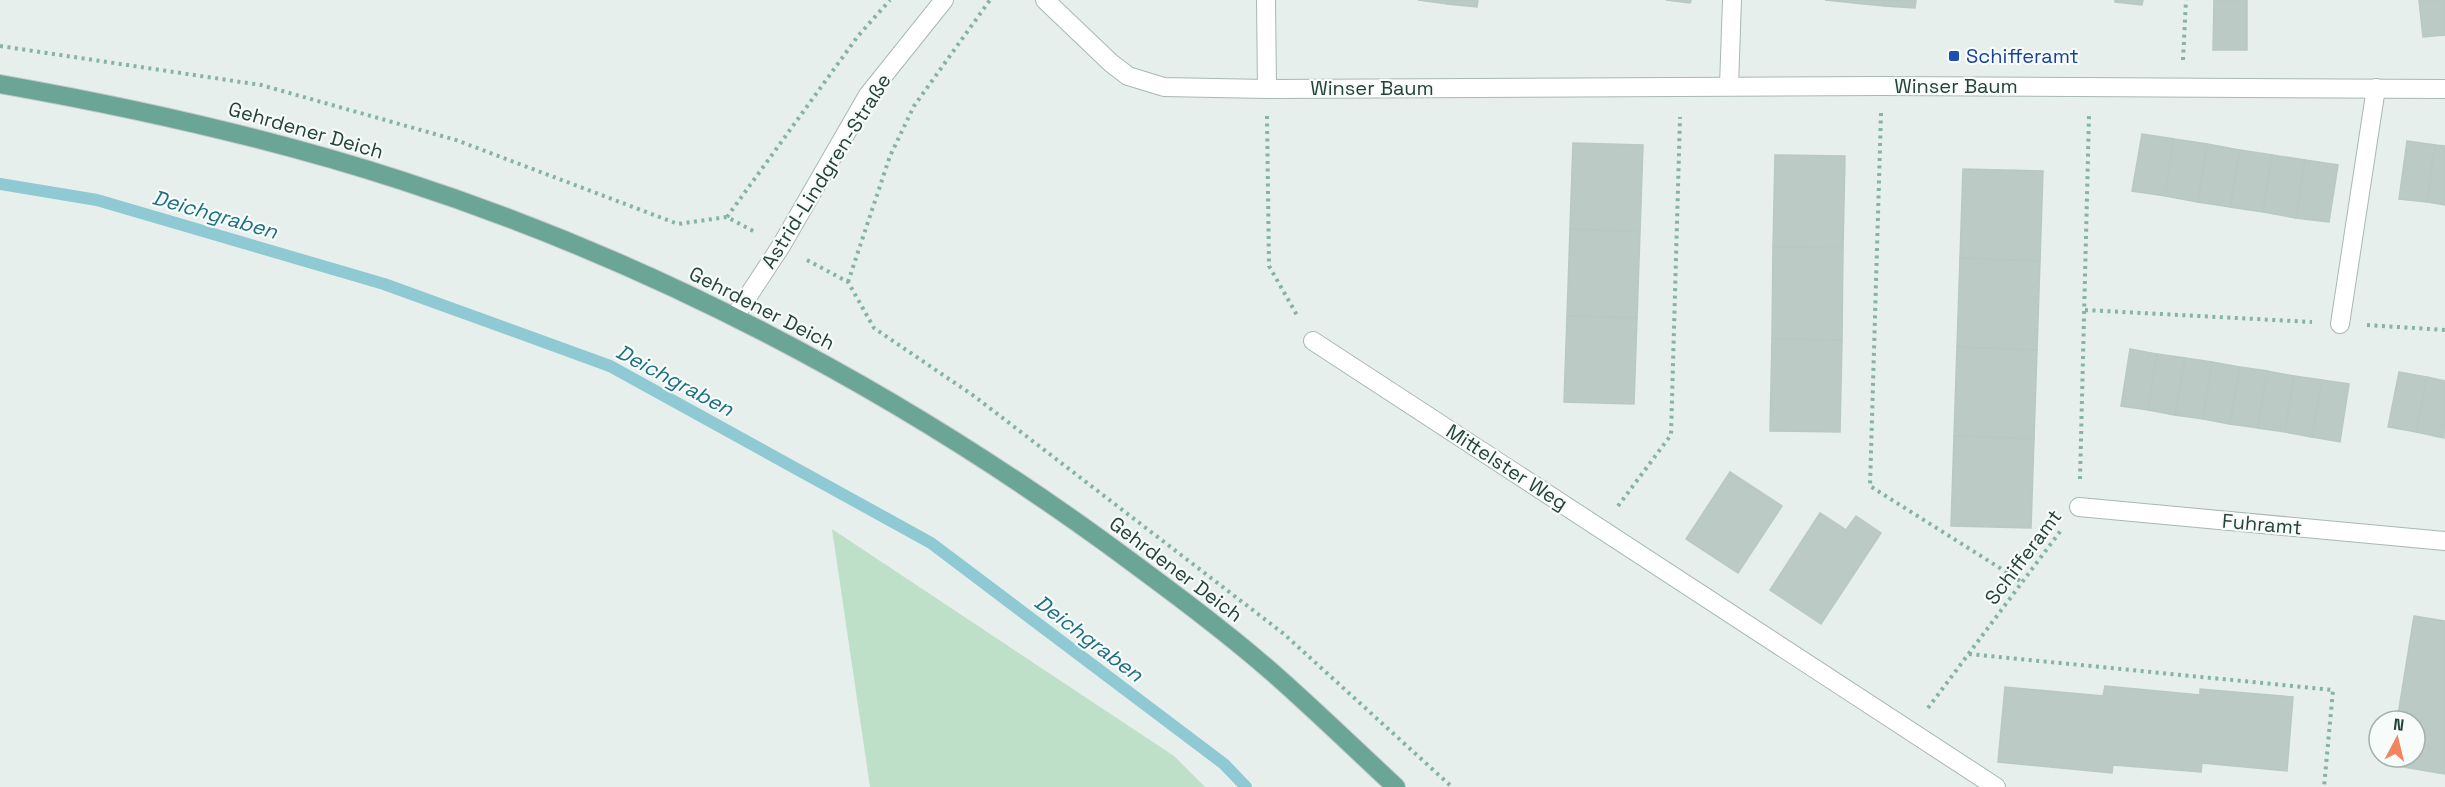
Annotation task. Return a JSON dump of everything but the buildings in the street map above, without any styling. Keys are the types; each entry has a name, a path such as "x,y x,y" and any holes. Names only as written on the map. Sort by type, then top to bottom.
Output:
{"main road":[{"name":"Gehrdener Deich","path":"0,84 114,104 236,133 404,181 562,239 735,316 872,391 1029,488 1165,587 1271,671 1396,787"}],"street":[{"name":"Astrid-Lindgren-Straße","path":"735,316 781,246 868,95 944,0"},
{"name":"Winser Baum","path":"1045,0 1111,63 1128,76 1164,87 1882,86 2445,89"},
{"path":"1266,0 1267,88"},
{"path":"1729,86 1732,0"},
{"path":"2340,324 2376,88"},
{"name":"Mittelster Weg","path":"1313,342 1912,730 1996,787"},
{"name":"Fuhramt","path":"2079,507 2445,541"}],"path":[{"path":"0,46 261,85 456,140 678,224 727,217 858,36 890,0"},
{"path":"990,0 914,106 890,156 848,282 874,328 974,396 1284,634 1452,787"},
{"path":"2182,87 2186,0"},
{"path":"1601,529 1671,435 1680,86"},
{"path":"1882,86 1870,486 2022,582"},
{"name":"Schifferamt","path":"1912,730 2079,507 2090,87"},
{"path":"1267,88 1269,266 1313,342"},
{"path":"2085,310 2445,330"},
{"path":"1969,654 2333,690 2325,787"}],"green space":[{"path":"832,529 1174,756 1205,787 870,787"}],"waterway":[{"name":"Deichgraben","path":"0,184 97,200 384,284 610,366 931,543 1224,764 1246,787"}],"place":[{"name":"Schifferamt","path":"1954,56"}]}
